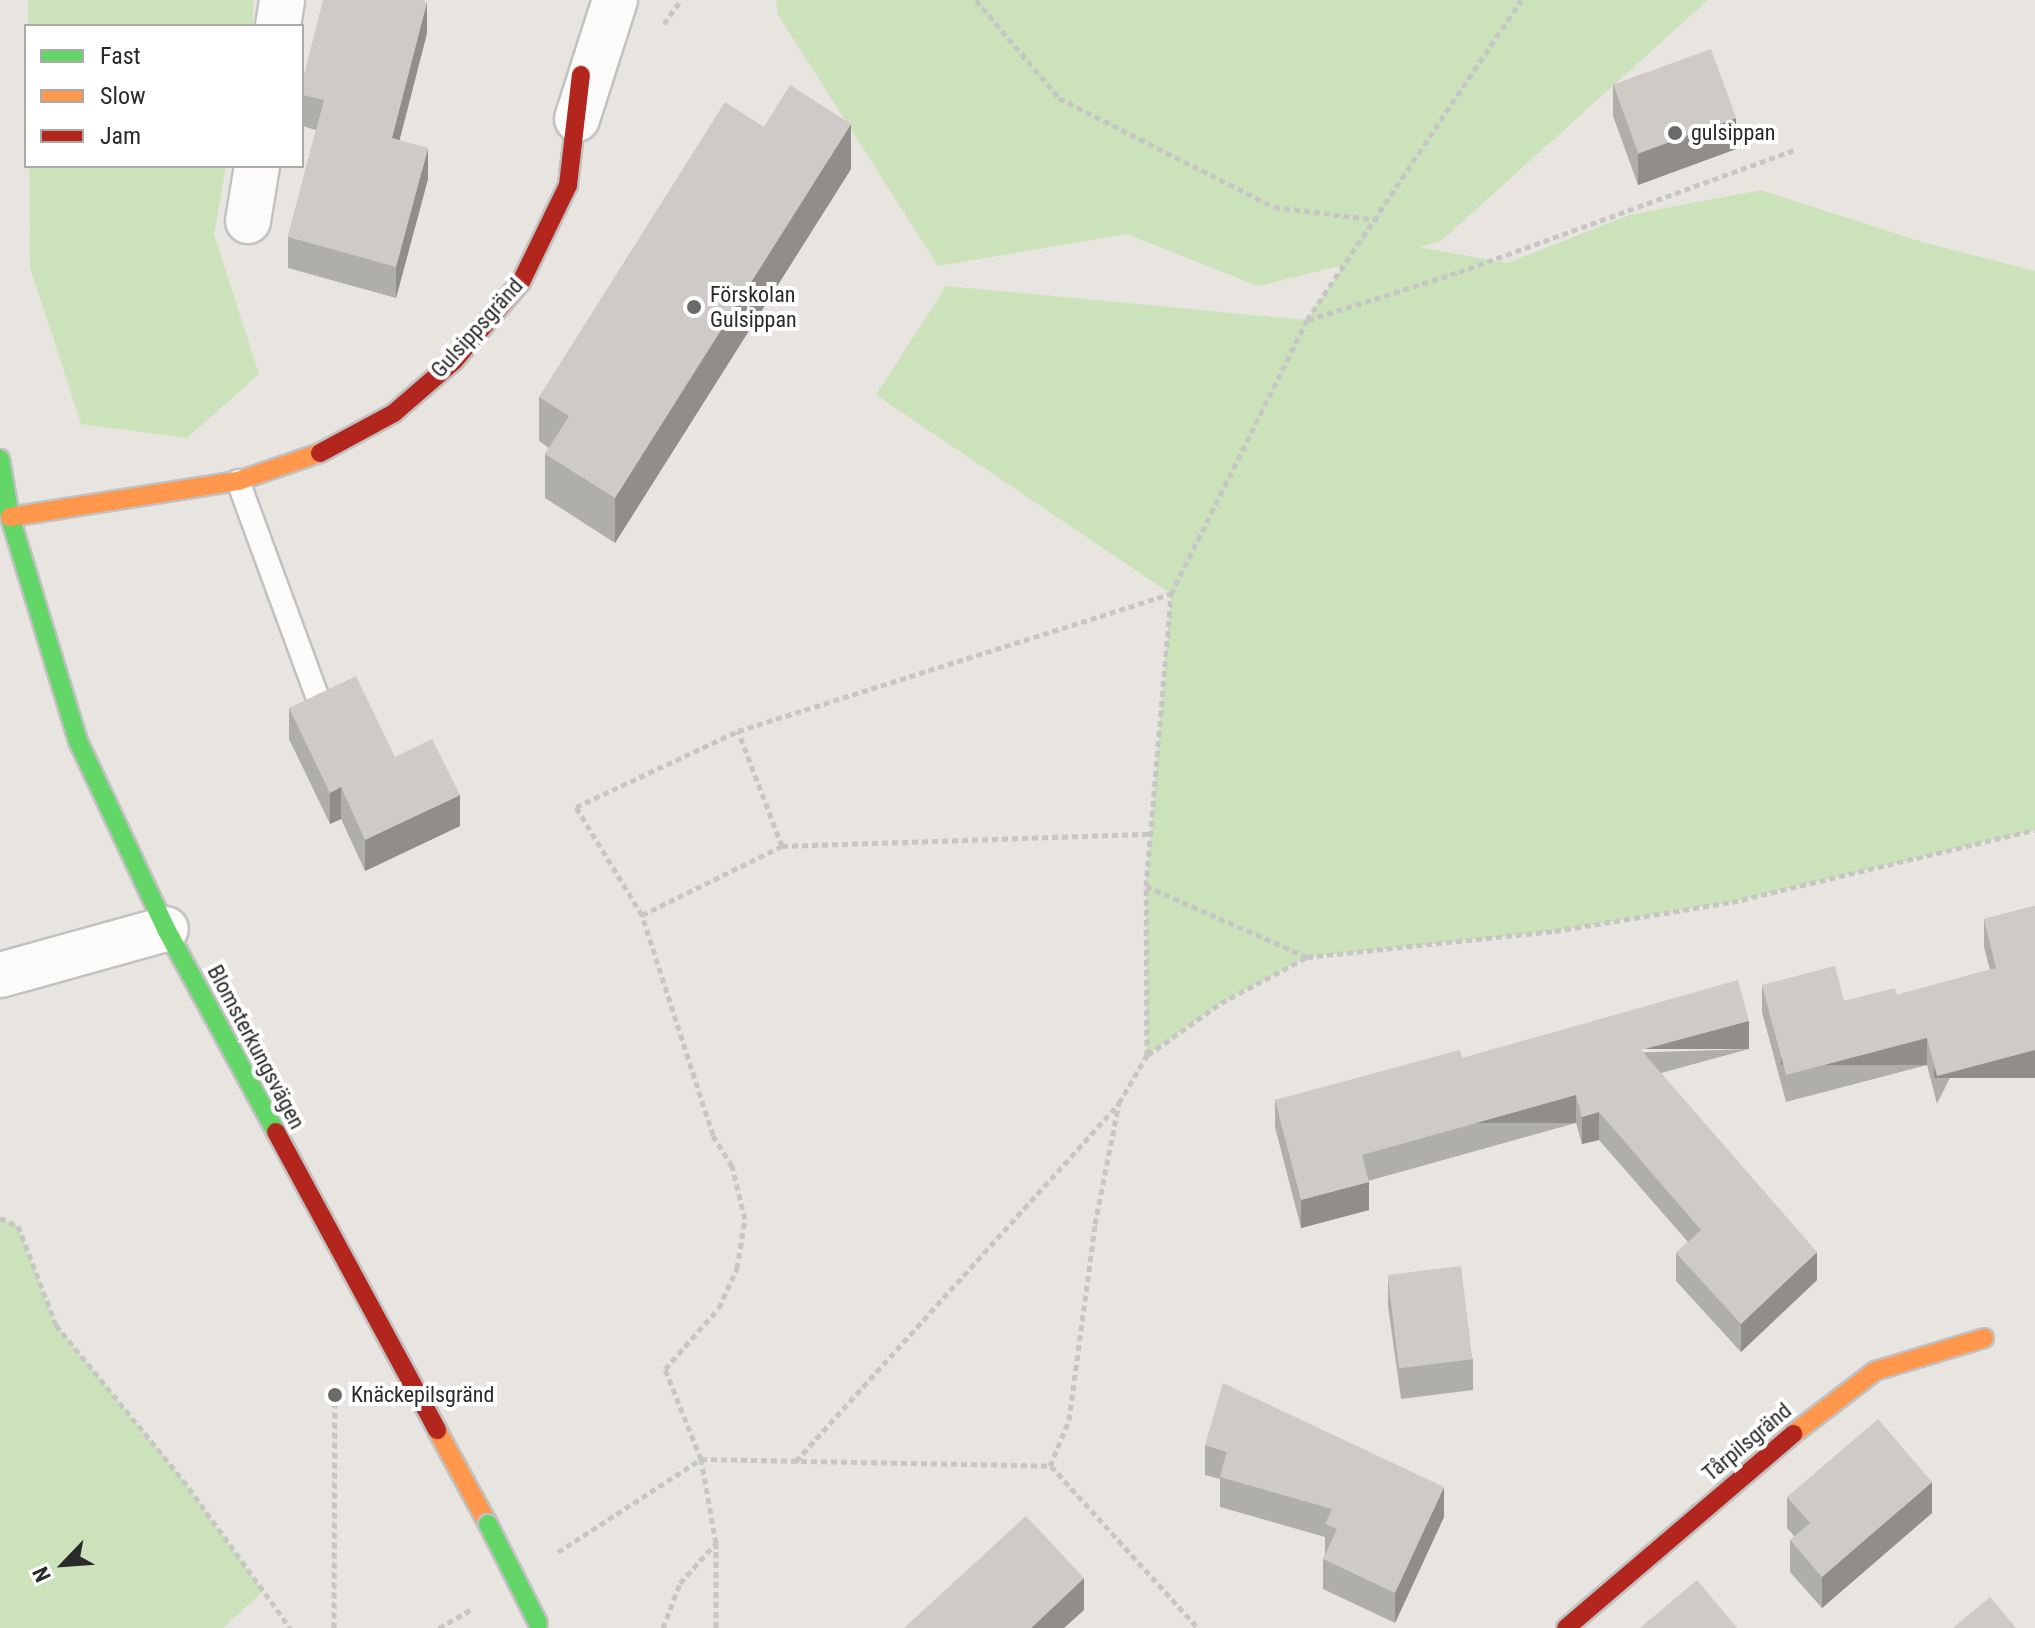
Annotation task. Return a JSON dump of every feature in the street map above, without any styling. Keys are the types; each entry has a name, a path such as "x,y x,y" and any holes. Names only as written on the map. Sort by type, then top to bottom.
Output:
{"street":[{"path":"278,24 282,0"},
{"name":"Gulsippsgränd","path":"576,125 615,0"},
{"name":"Gulsippsgränd","path":"10,517 238,481 313,457 394,413 454,361 521,282 568,185 581,75"},
{"path":"248,221 257,168"},
{"name":"Blomsterkungsvägen","path":"0,459 10,517 78,741 166,929 540,1625"},
{"path":"0,975 166,929"},
{"name":"Tårpilsgränd","path":"1566,1628 1801,1427 1875,1371 1984,1338"}],"lane":[{"path":"238,481 317,696"}],"path":[{"path":"976,0 1059,98 1274,207 1378,220"},
{"path":"1147,1055 1146,886 1171,594 1307,320 1378,220 1521,0"},
{"path":"1307,320 1459,272 1797,149"},
{"path":"716,1628 716,1543 701,1459 665,1369 719,1308 737,1268 745,1219 732,1166 713,1135 642,915 576,807 738,731 1171,594"},
{"path":"738,731 782,846"},
{"path":"795,1462 1119,1103 1147,1055 1221,1003 1307,957 1555,931 1717,904 2035,830"},
{"path":"642,915 782,846 1151,834"},
{"path":"1146,886 1307,957"},
{"path":"1050,1466 1069,1420 1095,1224 1119,1103"},
{"path":"0,1218 18,1226 56,1325 183,1480 290,1628"},
{"path":"334,1628 335,1395"},
{"path":"550,1557 701,1459 1050,1466 1198,1628"},
{"path":"663,1628 680,1583 716,1543"},
{"path":"439,1628 476,1606"}],"green space":[{"path":"28,0 253,0 253,24 28,24"},
{"path":"776,0 1708,0 1441,241 1419,247 1507,263 1629,215 1761,190 1922,242 2035,271 2035,830 1732,902 1555,931 1307,957 1221,1003 1147,1055 1146,886 1171,594 876,395 946,286 1307,320 1344,265 1258,286 1127,234 938,266 778,15"},
{"path":"29,168 226,168 214,234 259,374 187,438 81,424 30,267"},
{"path":"0,1218 18,1226 56,1325 183,1480 263,1591 223,1628 0,1628"}],"building":[{"path":"323,0 427,2 392,138 428,148 396,267 288,237 324,100 304,95 304,75"},
{"path":"1711,49 1736,118 1638,153 1613,85"},
{"name":"Förskolan Gulsippan","path":"790,85 851,124 615,498 545,454 569,416 539,397 725,102 764,127"},
{"path":"356,676 395,757 432,739 460,795 365,840 341,787 330,793 289,708"},
{"path":"2035,906 2035,1050 1937,1076 1927,1038 1786,1075 1762,985 1835,966 1844,1001 1895,988 1897,995 1996,968 1984,919"},
{"path":"1738,980 1749,1021 1641,1050 1817,1252 1741,1324 1676,1253 1701,1230 1599,1112 1582,1117 1576,1095 1362,1155 1369,1182 1301,1200 1275,1100 1460,1050 1462,1058"},
{"path":"1461,1266 1472,1359 1399,1368 1388,1275"},
{"path":"1223,1383 1444,1487 1395,1593 1323,1559 1337,1529 1325,1524 1332,1509 1220,1477 1227,1451 1205,1445"},
{"path":"1878,1419 1932,1482 1822,1577 1790,1540 1810,1523 1787,1497"},
{"path":"1026,1516 1084,1578 1031,1628 904,1628"},
{"path":"1697,1580 1737,1628 1640,1628"},
{"path":"1990,1597 2016,1628 1953,1628"}],"traffic: fast":[{"path":"0,459 10,517 78,741 166,929 276,1132"},
{"path":"488,1524 538,1623"}],"traffic: slow":[{"path":"10,517 238,481 320,453"},
{"path":"1793,1434 1875,1371 1984,1338"},
{"path":"437,1430 488,1524"}],"traffic: jam":[{"path":"320,453 394,413 454,361 521,282 568,185 581,75"},
{"path":"276,1132 437,1430"},
{"path":"1566,1628 1793,1434"}],"place":[{"name":"gulsippan","path":"1675,133"},
{"name":"Förskolan Gulsippan","path":"694,307"},
{"name":"Knäckepilsgränd","path":"335,1395"}]}
